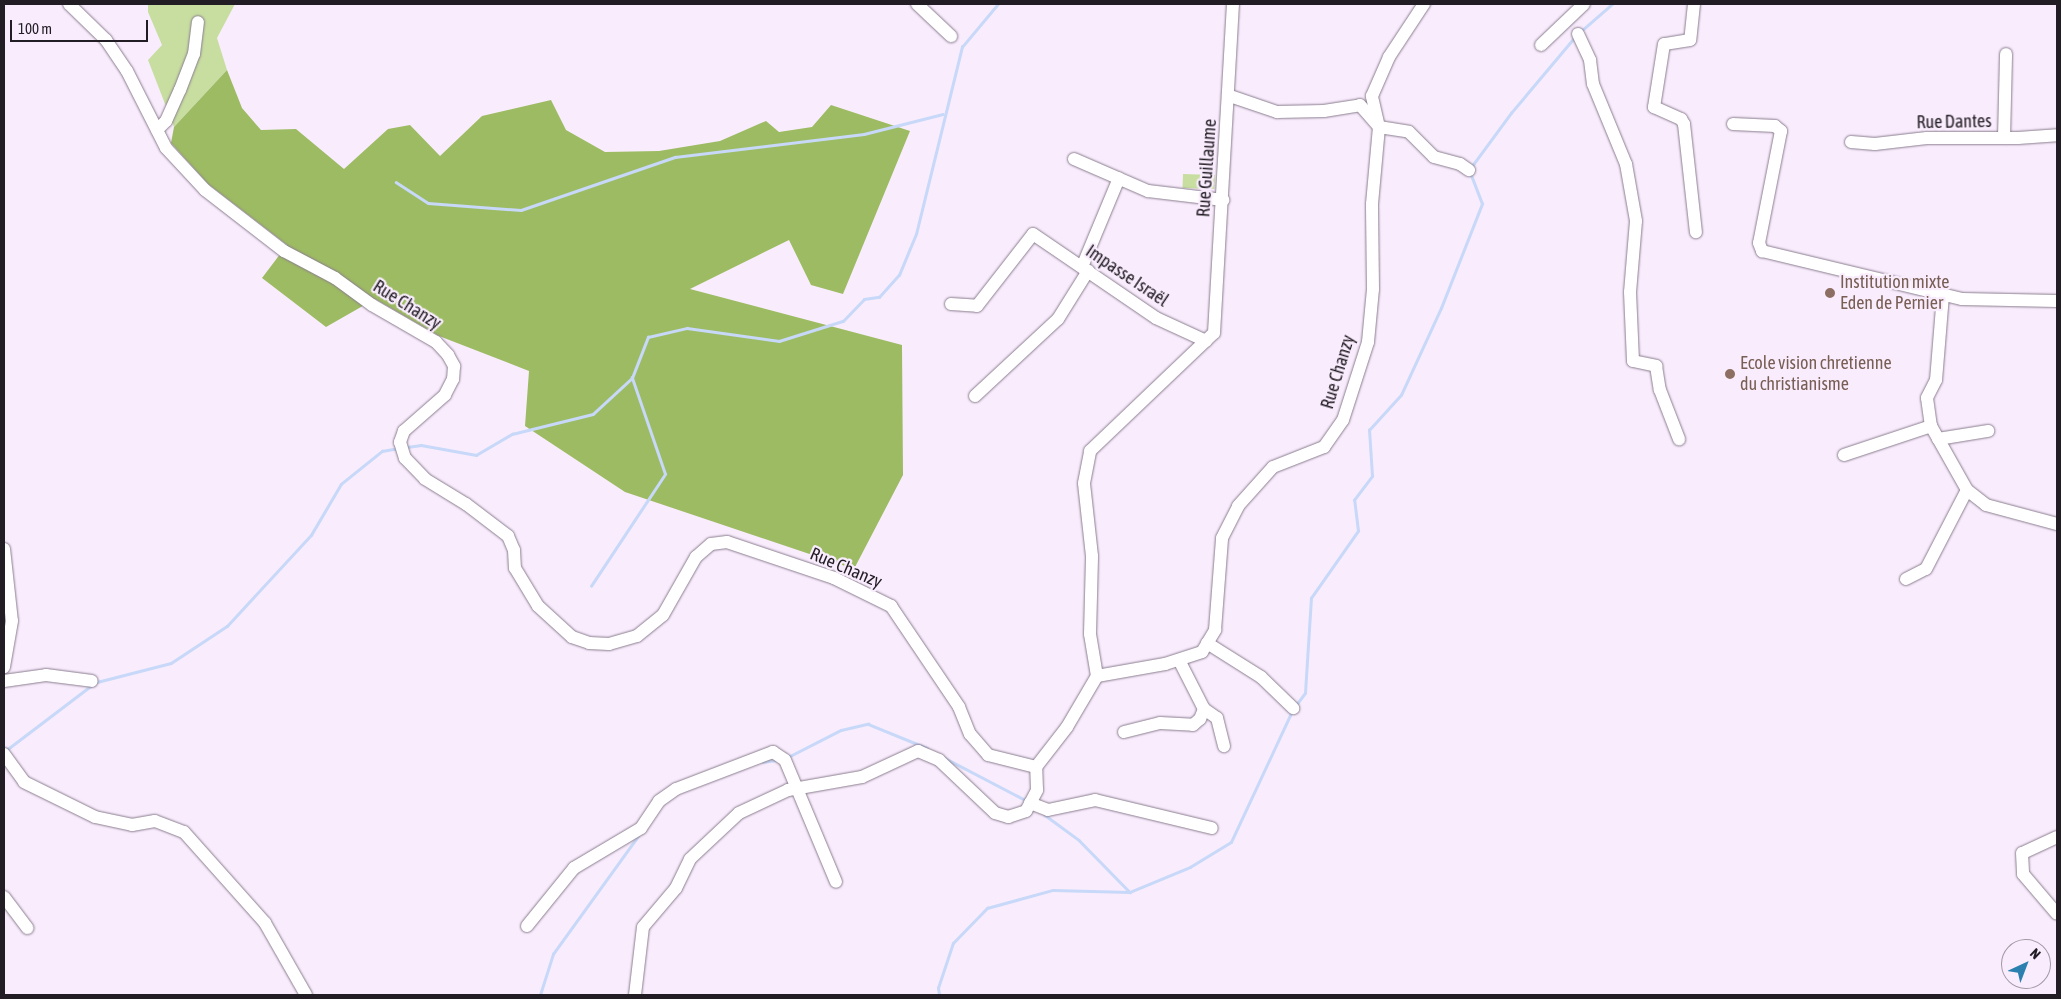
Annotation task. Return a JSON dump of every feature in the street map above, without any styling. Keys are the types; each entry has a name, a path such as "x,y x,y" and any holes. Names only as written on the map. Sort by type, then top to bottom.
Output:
{"street":[{"name":"Rue Chanzy","path":"69,4 106,40 166,148 205,190 283,250 336,278 372,305 436,342 448,355 454,366 453,380 445,394 404,431 400,442 405,458 425,479 508,536 514,550 515,568 538,606 572,637 589,643 609,644 637,636 663,616 696,557 712,544 727,542 834,578 891,606 959,707 970,734 988,755 1036,767"},
{"path":"918,4 951,36"},
{"name":"Rue Guillaume","path":"1210,338 1223,200 1230,96 1233,4"},
{"name":"Rue Chanzy","path":"1207,643 1214,630 1222,538 1238,506 1273,467 1324,447 1342,420 1368,342 1373,290 1372,204 1379,128 1372,96 1389,57 1424,4"},
{"path":"1541,45 1584,4"},
{"path":"1694,4 1690,40 1664,44 1654,107 1681,120 1684,124 1696,232"},
{"path":"157,130 166,121 194,54 198,22"},
{"path":"1578,34 1590,60 1593,84 1626,164 1636,221 1630,292 1633,361 1656,366 1660,390 1679,439"},
{"path":"2004,138 2006,54"},
{"path":"1230,96 1277,112 1324,111 1360,105 1379,128 1409,132 1434,157 1460,164 1469,170"},
{"path":"1733,124 1779,127 1775,170 1759,243 1762,251 1962,300 2057,301"},
{"name":"Rue Dantes","path":"1851,142 1875,144 1927,138 2004,138 2057,134"},
{"path":"1074,160 1148,191 1223,200"},
{"path":"975,396 1058,319 1085,269 1119,178"},
{"name":"Impasse Israël","path":"951,304 977,306 1033,234 1156,318 1210,338"},
{"path":"1943,295 1936,380 1927,398 1931,426 1967,490 1986,504 2057,524"},
{"path":"634,995 644,926 676,888 690,858 738,813 797,788 862,777 918,751 939,760 995,813 1008,817 1026,811 1037,790 1036,767 1067,727 1097,676 1090,634 1092,556 1084,483 1090,450 1210,338"},
{"path":"1844,456 1931,426"},
{"path":"1938,439 1988,432"},
{"path":"1906,579 1926,569 1967,490"},
{"path":"4,549 12,621 4,667"},
{"path":"1097,676 1179,660 1202,652 1207,643 1261,677 1293,708"},
{"path":"1179,660 1204,709 1217,718 1224,746"},
{"path":"4,681 46,675 92,681"},
{"path":"1124,732 1160,723 1193,725 1200,719 1204,709"},
{"path":"527,926 574,868 641,828 659,801 676,789 776,752 785,760 836,882"},
{"path":"4,754 24,782 95,817 132,825 155,821 184,832 265,923 306,995"},
{"path":"1030,804 1048,810 1095,800 1212,828"},
{"path":"2057,837 2022,853 2023,874 2057,914"},
{"path":"4,896 27,928"}],"green space":[{"path":"148,4 235,4 217,38 227,70 174,127 148,60 162,45 148,12"},
{"path":"227,70 242,108 261,130 296,129 344,169 388,129 410,125 440,156 482,116 551,100 566,130 605,152 659,151 720,141 766,121 779,132 812,127 831,105 910,131 843,294 811,285 789,240 690,289 902,345 903,475 854,569 625,492 525,426 529,371 439,336 375,299 326,327 262,278 287,245 208,184 171,143 174,127"},
{"path":"1183,174 1215,175 1214,189 1183,188"}],"waterway":[{"path":"407,447 421,445 476,455 512,434 593,414 632,378 648,337 687,328 779,341 843,321 864,299 879,297 899,275 916,234 962,47 998,4"},
{"path":"1580,32 1612,4"},
{"path":"1472,166 1511,113 1574,38"},
{"path":"396,182 428,203 521,210 675,157 864,134 943,114"},
{"path":"1296,705 1305,693 1311,598 1358,531 1354,500 1372,476 1369,430 1401,395 1441,308 1482,204 1470,173"},
{"path":"591,586 665,474 632,378"},
{"path":"97,682 171,663 227,626 311,535 341,484 382,451 399,448"},
{"path":"5,751 92,685"},
{"path":"1045,815 1079,840 1130,892 1190,867 1231,842 1292,711"},
{"path":"788,757 841,730 868,724 927,748"},
{"path":"943,757 1027,801"},
{"path":"763,762 775,760"},
{"path":"540,995 553,954 638,836"},
{"path":"939,995 938,988 953,943 987,908 1053,890 1129,892"}],"place":[{"name":"Institution mixte Eden de Pernier","path":"1830,293"},
{"name":"Ecole vision chretienne du christianisme","path":"1730,374"}]}
